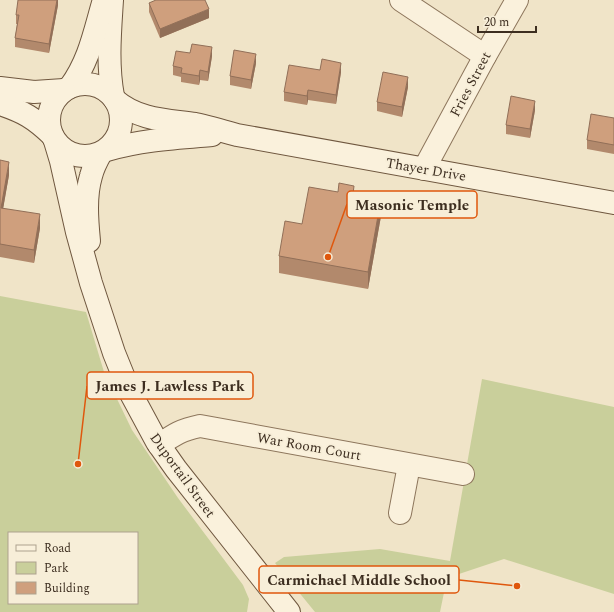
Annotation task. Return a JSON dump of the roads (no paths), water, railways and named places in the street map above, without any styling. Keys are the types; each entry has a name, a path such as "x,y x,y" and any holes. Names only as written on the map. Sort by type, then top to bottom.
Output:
{"street":[{"path":"53,138 48,123 50,111 55,100 67,89 81,71 88,55 104,0"},
{"path":"0,104 31,117 68,153 79,156 91,156 104,151 118,135 121,124 120,112 114,98 109,61 112,0"},
{"path":"401,0 485,56"},
{"name":"Fries Street","path":"424,169 517,0"},
{"path":"0,88 34,92 67,89 86,84 98,86 114,98"},
{"name":"Thayer Drive","path":"114,98 123,107 140,115 158,119 211,127 237,135 614,203"},
{"name":"Thayer Drive","path":"104,151 150,141 199,136 237,135"},
{"name":"Duportail Street","path":"53,138 61,161 83,258 121,372 143,416 176,469 289,612"},
{"name":"Duportail Street","path":"104,151 91,176 88,204 91,255 104,323"},
{"name":"War Room Court","path":"160,445 179,432 200,426 463,474"},
{"path":"400,512 409,465"}],"place":[{"name":"Masonic Temple","path":"328,257"},
{"name":"James J. Lawless Park","path":"78,464"},
{"name":"Carmichael Middle School","path":"517,586"}]}
